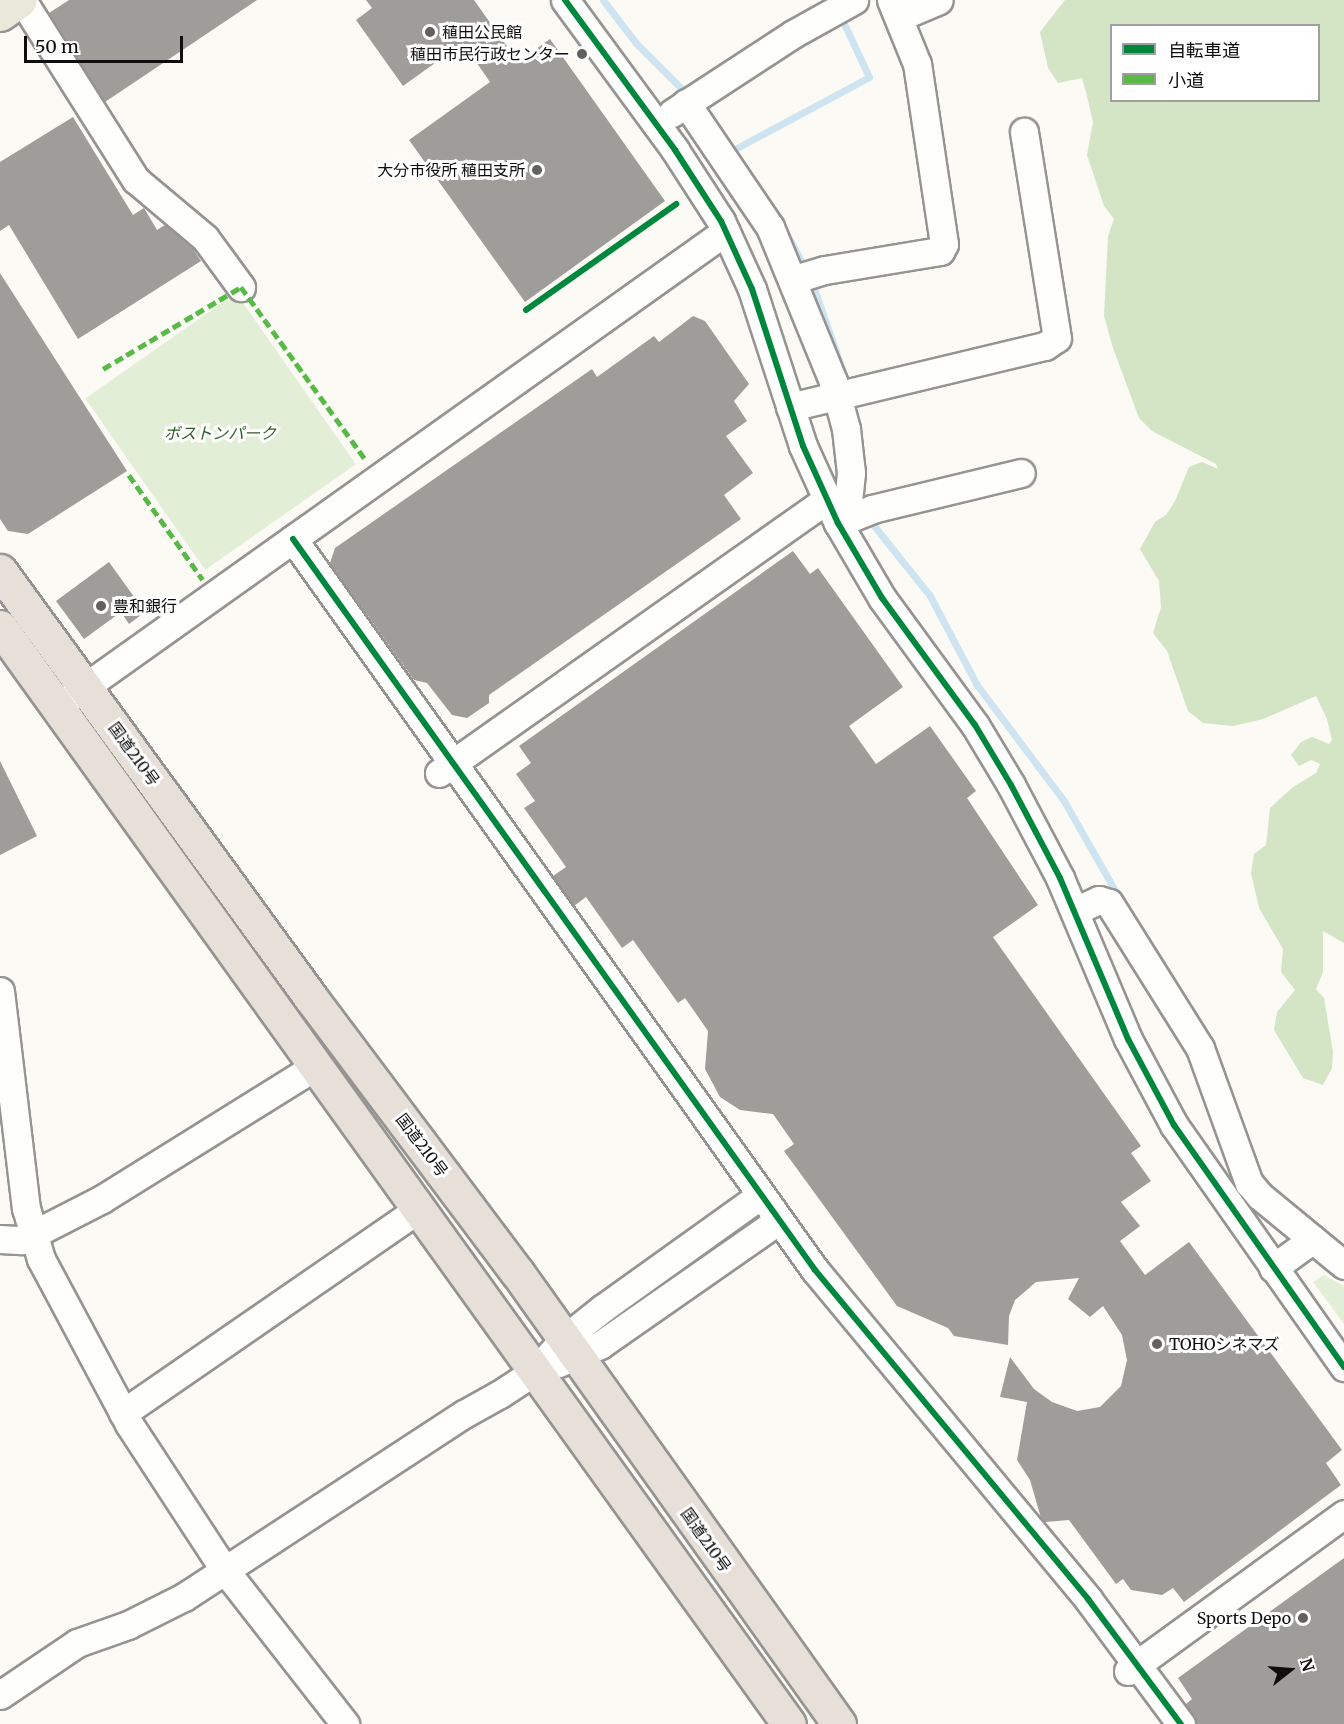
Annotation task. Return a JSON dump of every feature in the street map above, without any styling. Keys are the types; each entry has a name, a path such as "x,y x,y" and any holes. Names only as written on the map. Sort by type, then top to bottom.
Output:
{"highway":[{"name":"国道210号","path":"0,571 571,1348 838,1724"},
{"name":"国道210号","path":"0,627 789,1724"}],"main road":[{"path":"0,14 21,0"}],"street":[{"path":"21,0 131,174 211,244 241,287"},
{"path":"565,0 656,123 726,231 752,289 790,407 849,511 882,597 990,750 1049,855 1122,1024 1160,1101 1194,1157 1344,1366"},
{"path":"795,279 942,248 919,74 912,44 895,8 939,0"},
{"path":"656,123 842,6"},
{"path":"686,103 765,218 846,394 846,429 851,483 849,511"},
{"path":"790,407 1045,346 1056,338 1024,132"},
{"path":"57,706 726,231"},
{"path":"446,768 849,511 1021,472"},
{"path":"286,544 773,1224 1132,1667 1181,1724"},
{"path":"1074,911 1099,900 1109,903 1165,987 1200,1048 1249,1183 1344,1265"},
{"path":"0,991 32,1235 63,1305 123,1413 225,1569 345,1724"},
{"path":"0,1239 22,1240 136,1179 316,1066"},
{"path":"0,1695 77,1643 142,1619 225,1569 571,1348 755,1199"},
{"path":"123,1413 418,1209"},
{"path":"571,1348 600,1345 773,1224"},
{"path":"1274,1268 1313,1239"},
{"path":"1132,1667 1344,1515"},
{"path":"1132,1667 1167,1724"}],"green space":[{"path":"1065,0 1344,0 1344,943 1323,931 1323,972 1316,989 1324,998 1333,1052 1332,1068 1323,1085 1303,1078 1274,1030 1277,1012 1295,990 1281,972 1283,949 1259,908 1251,873 1254,854 1266,845 1270,808 1293,787 1316,773 1320,764 1311,760 1299,766 1291,755 1301,742 1312,737 1329,744 1332,740 1327,719 1316,696 1263,719 1233,726 1203,723 1188,711 1167,651 1153,633 1161,607 1159,581 1140,549 1155,522 1166,515 1175,501 1189,467 1202,462 1218,469 1216,464 1152,431 1139,418 1113,348 1104,316 1108,236 1114,219 1104,206 1087,155 1093,122 1086,92 1082,78 1058,83 1048,68 1040,32"},
{"name":"ボストンパーク","path":"236,293 356,464 205,570 85,399"},
{"path":"1324,1275 1344,1286 1344,1324 1313,1282"}],"building":[{"path":"69,0 257,0 105,102 49,13"},
{"name":"大分市役所 稙田支所","path":"366,0 474,0 518,62 550,39 665,201 525,302 409,140 490,82 463,43 403,86 356,20 372,8"},
{"path":"73,117 133,215 144,208 157,230 165,225 193,249 201,261 78,339 9,225 0,231 0,162"},
{"path":"0,273 127,471 28,534 8,531 0,519"},
{"path":"693,316 705,321 749,384 734,401 747,421 726,436 753,473 724,495 741,519 489,695 489,703 467,718 452,715 427,683 414,680 330,563 335,548 592,369 597,377 654,336 659,342"},
{"path":"793,551 810,574 818,568 903,687 849,726 876,764 930,726 976,791 967,798 1038,905 993,937 1141,1146 1131,1153 1151,1181 1121,1202 1140,1226 1120,1241 1145,1275 1189,1242 1342,1450 1326,1463 1341,1485 1184,1602 1173,1588 1162,1595 1131,1590 1123,1579 1116,1584 1069,1520 1045,1522 1041,1518 1030,1480 1017,1460 1027,1402 1000,1397 1010,1357 1034,1389 1052,1402 1077,1411 1100,1407 1121,1386 1127,1360 1122,1335 1103,1306 1090,1317 1068,1299 1079,1278 1036,1282 1015,1300 1009,1316 1008,1345 954,1336 948,1328 897,1306 784,1151 794,1144 773,1114 740,1110 720,1097 705,1069 708,1031 685,998 678,1003 633,940 622,948 586,897 574,906 553,876 566,867 524,808 535,801 516,774 531,763 519,746"},
{"name":"豊和銀行","path":"109,562 145,612 129,624 121,612 84,639 56,601"},
{"path":"0,761 37,836 0,855"},
{"name":"Sports Depo","path":"1344,1558 1344,1724 1196,1724 1186,1704 1192,1699 1178,1678"}],"waterway":[{"path":"603,0 636,43 689,96"},
{"path":"733,150 869,77 839,13"},
{"path":"784,229 806,270"},
{"path":"811,280 846,380"},
{"path":"867,517 930,596 977,685 1064,801 1120,899"}],"marked path":[{"path":"103,369 241,287 367,462"},
{"path":"129,475 203,580"}],"cycle path":[{"path":"565,0 675,150 721,221 752,289 803,446 838,523 882,598 975,725 1011,785 1060,878 1128,1039 1174,1125 1344,1367"},
{"path":"526,310 676,204"},
{"path":"293,539 815,1270 1088,1599 1181,1724"}],"place":[{"name":"稙田公民館","path":"430,32"},
{"name":"稙田市民行政センター","path":"582,54"},
{"name":"大分市役所 稙田支所","path":"537,170"},
{"name":"豊和銀行","path":"101,606"},
{"name":"TOHOシネマズ","path":"1157,1344"},
{"name":"Sports Depo","path":"1303,1618"}]}
